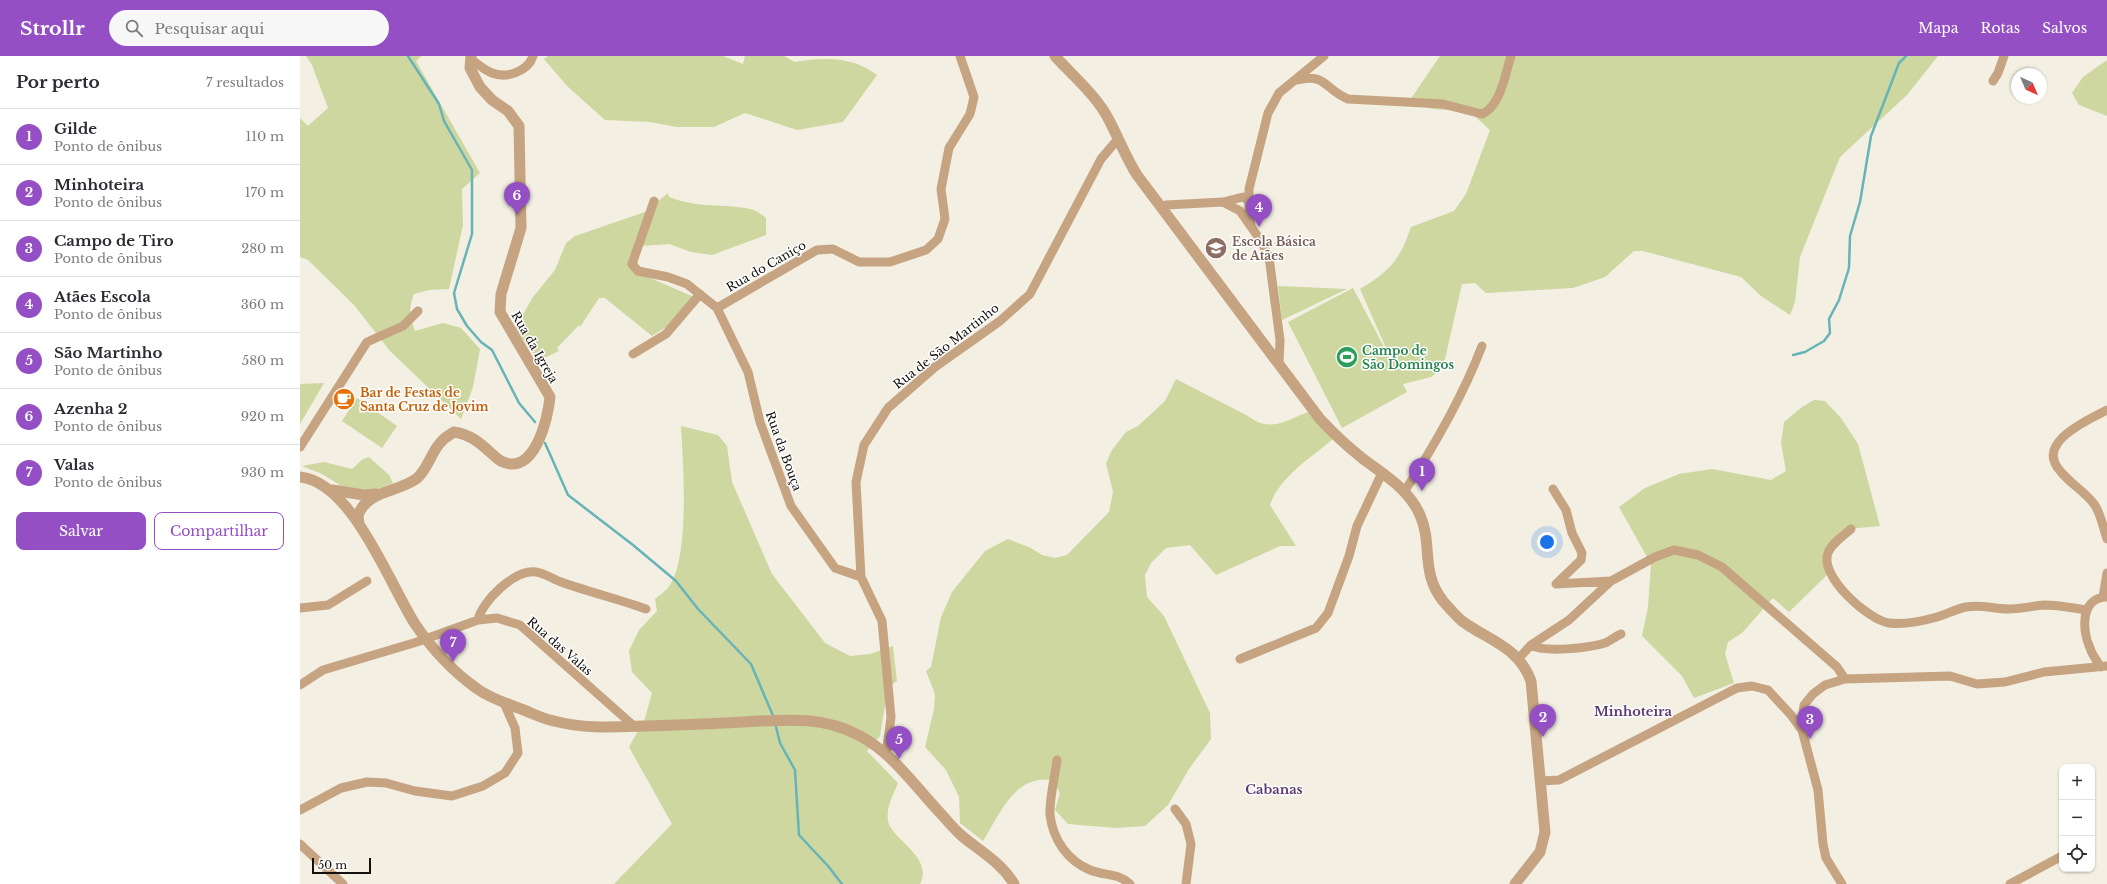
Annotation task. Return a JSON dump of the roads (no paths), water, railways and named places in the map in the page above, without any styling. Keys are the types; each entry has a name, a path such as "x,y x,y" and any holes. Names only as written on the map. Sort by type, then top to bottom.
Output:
{"street":[{"path":"471,58 490,73 508,75 520,71 533,56"},
{"name":"Rua do Caniço","path":"717,308 817,250 833,249 859,262 890,262 926,250 938,239 945,219 941,189 949,148 970,114 974,97 960,56"},
{"path":"1055,56 1100,106 1129,162 1162,209 1320,419 1346,445 1382,473 1395,481 1404,492 1420,515 1424,529 1426,560 1430,576 1442,599 1462,621 1494,640 1519,658 1526,669 1531,680 1545,832 1540,852 1515,884"},
{"path":"1279,363 1280,340 1273,276 1269,257 1252,226 1243,202 1268,113 1279,93 1324,56"},
{"path":"1296,80 1311,77 1323,81 1340,96 1348,99 1443,104 1482,114 1491,109 1496,100 1511,56"},
{"path":"1993,81 1998,74 2004,56"},
{"name":"Rua da Igreja","path":"329,489 369,495 406,485 417,478 442,441 454,432 466,434 475,439 500,461 510,464 522,461 534,450 544,431 550,398 500,312 501,294 521,228 519,126 508,111 492,100 480,87 473,75 471,58"},
{"name":"Rua de São Martinho","path":"886,755 891,717 882,621 861,577 856,482 864,445 888,408 935,367 1000,321 1030,294 1101,159 1118,139"},
{"path":"654,201 632,264 638,271 680,282 700,294 717,308"},
{"path":"1162,209 1166,205 1174,204 1243,202"},
{"path":"633,354 666,334 700,294"},
{"name":"Rua da Bouça","path":"717,308 748,372 760,422 791,506 835,568 861,577"},
{"path":"300,447 367,342 403,326 418,311"},
{"path":"1404,492 1430,453 1454,410 1468,382 1482,346"},
{"path":"2107,410 2069,432 2060,439 2055,446 2053,456 2060,472 2096,506 2107,539"},
{"path":"1240,659 1316,628 1328,613 1349,556 1357,526 1382,473"},
{"path":"300,477 314,480 329,489 347,508 361,528 408,612 426,639 454,672 479,690 504,703 554,721 595,728 695,725 800,719 833,724 860,736 886,755 906,774 926,799 959,834 1006,872 1014,884"},
{"path":"1553,489 1566,510 1572,533 1582,553 1581,560 1556,584 1611,581"},
{"name":"Rua da Igreja","path":"362,507 369,498 380,493"},
{"path":"361,528 357,518 362,507 362,498 355,494 345,499 347,508 354,512 362,507"},
{"path":"1851,529 1828,551 1826,558 1831,572 1845,595 1864,610 1889,623 1913,623 1938,617 1958,609 1980,605 2007,609 2045,605 2087,610"},
{"path":"1519,658 1531,645 1569,620 1611,581 1655,557 1674,550 1698,555 1722,566 1837,667 1845,679"},
{"path":"478,620 480,611 498,589 519,576 535,572 562,583 646,608"},
{"path":"2104,666 2090,649 2086,636 2084,614 2090,603 2105,597 2107,573"},
{"path":"300,608 328,605 367,581"},
{"name":"Rua das Valas","path":"300,685 323,670 426,639 478,620 497,618 520,625 635,727"},
{"path":"1531,645 1537,649 1571,648 1605,643 1621,634"},
{"path":"1842,884 1826,858 1818,790 1802,730 1804,705 1812,694 1825,685 1845,679 1950,676 1977,684 2004,682 2044,672 2104,666"},
{"path":"1541,781 1559,780 1737,688 1752,686 1768,690 1791,715 1802,730"},
{"path":"300,810 341,788 367,782 386,783 415,791 452,796 483,786 505,774 518,753 515,728 504,703"},
{"path":"1057,760 1050,814 1061,847 1077,864 1092,871 1113,874 1124,879 1130,884"},
{"path":"1175,809 1186,824 1191,844 1184,883"},
{"path":"300,844 343,884"},
{"path":"2010,884 2059,858"}],"waterway":[{"path":"408,56 439,104 444,121 472,170 472,234 454,293 457,309 467,326 481,342 492,350 519,403 535,422"},
{"path":"1793,355 1805,352 1824,341 1830,333 1829,319 1839,300 1849,268 1850,236 1860,202 1871,136 1899,63 1906,56"},
{"path":"545,443 568,495 633,545 676,581 698,609 751,664 774,718"},
{"path":"775,723 780,743 795,770 799,835 828,866 842,884"}],"place":[{"name":"Azenha 2","path":"517,215"},
{"name":"Atães Escola","path":"1259,227"},
{"name":"Escola Básica de Atães","path":"1216,248"},
{"name":"Campo de São Domingos","path":"1347,357"},
{"name":"Bar de Festas de Santa Cruz de Jovim","path":"344,399"},
{"name":"Gilde","path":"1422,491"},
{"name":"Valas","path":"453,662"},
{"name":"Minhoteira","path":"1543,737"},
{"name":"Campo de Tiro","path":"1810,739"},
{"name":"São Martinho","path":"899,759"}],"district":[{"name":"Minhoteira","path":"1633,711"},
{"name":"Cabanas","path":"1274,789"}]}
